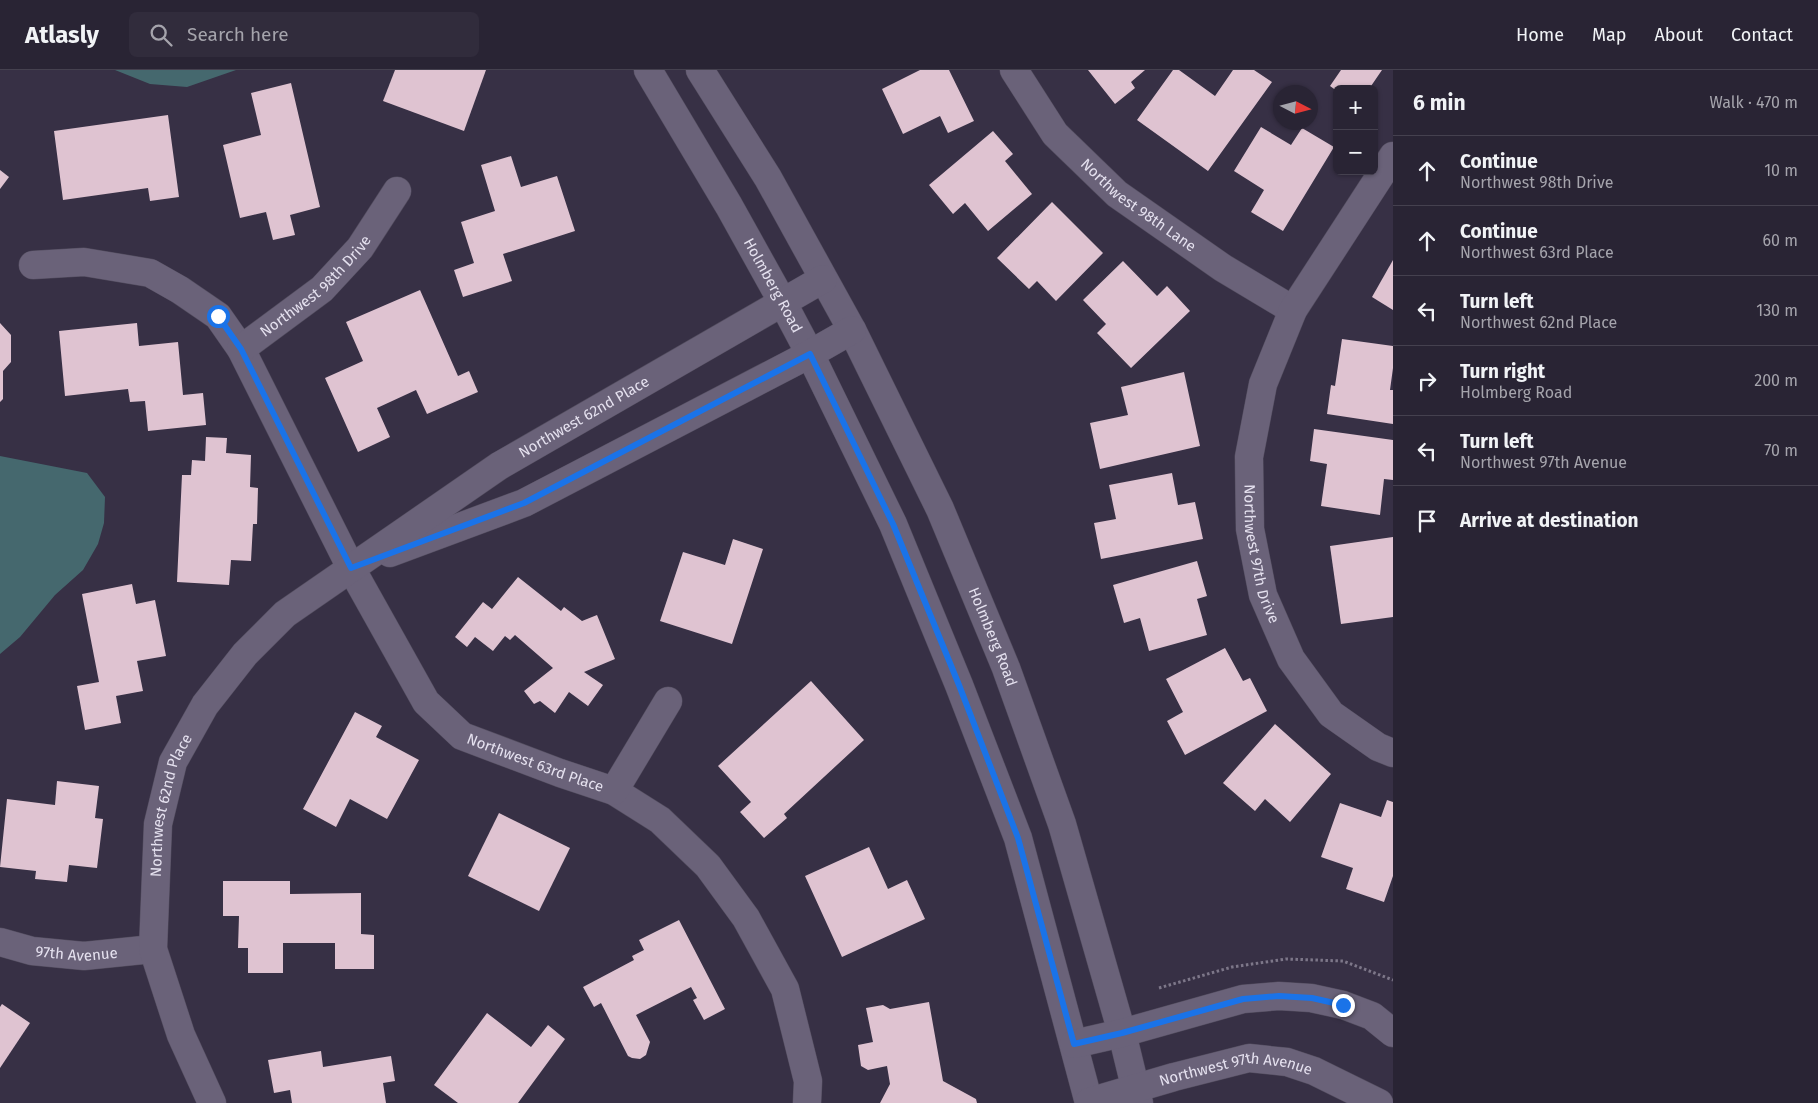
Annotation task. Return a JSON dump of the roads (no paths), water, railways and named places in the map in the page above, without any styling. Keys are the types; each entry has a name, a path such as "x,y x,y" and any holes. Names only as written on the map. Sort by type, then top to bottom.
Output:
{"street":[{"name":"Holmberg Road","path":"648,70 729,206 783,303 893,524 959,685 1014,829 1089,1102"},
{"name":"Holmberg Road","path":"700,70 768,178 824,278 852,330 940,509 1006,668 1062,824 1138,1095"},
{"name":"Northwest 98th Lane","path":"1014,70 1055,134 1117,194 1223,268 1293,310"},
{"name":"Northwest 97th Drive","path":"1393,156 1293,310 1263,384 1249,457 1250,528 1263,595 1291,659 1331,714 1378,747 1393,753"},
{"name":"Northwest 98th Drive","path":"241,349 322,289 360,248 397,191"},
{"path":"33,265 84,262 150,273 180,290 218,316 241,349"},
{"name":"Northwest 62nd Place","path":"212,1103 181,1035 153,949 158,824 173,762 205,705 245,654 286,614 351,568 499,466 824,278"},
{"name":"Northwest 62nd Place","path":"351,568 524,503 810,354 852,330"},
{"name":"Northwest 63rd Place","path":"241,349 351,568 426,702 462,736 614,791 660,820 708,866 746,918 785,989 808,1081 807,1103"},
{"path":"614,791 668,701"},
{"name":"97th Avenue","path":"0,942 32,951 84,956 153,949"},
{"path":"1074,1044 1122,1033 1243,999 1279,996 1312,998 1343,1005 1372,1016 1393,1033"},
{"name":"Northwest 97th Avenue","path":"1089,1102 1138,1095 1249,1058 1287,1062 1314,1071 1379,1103"}]}
